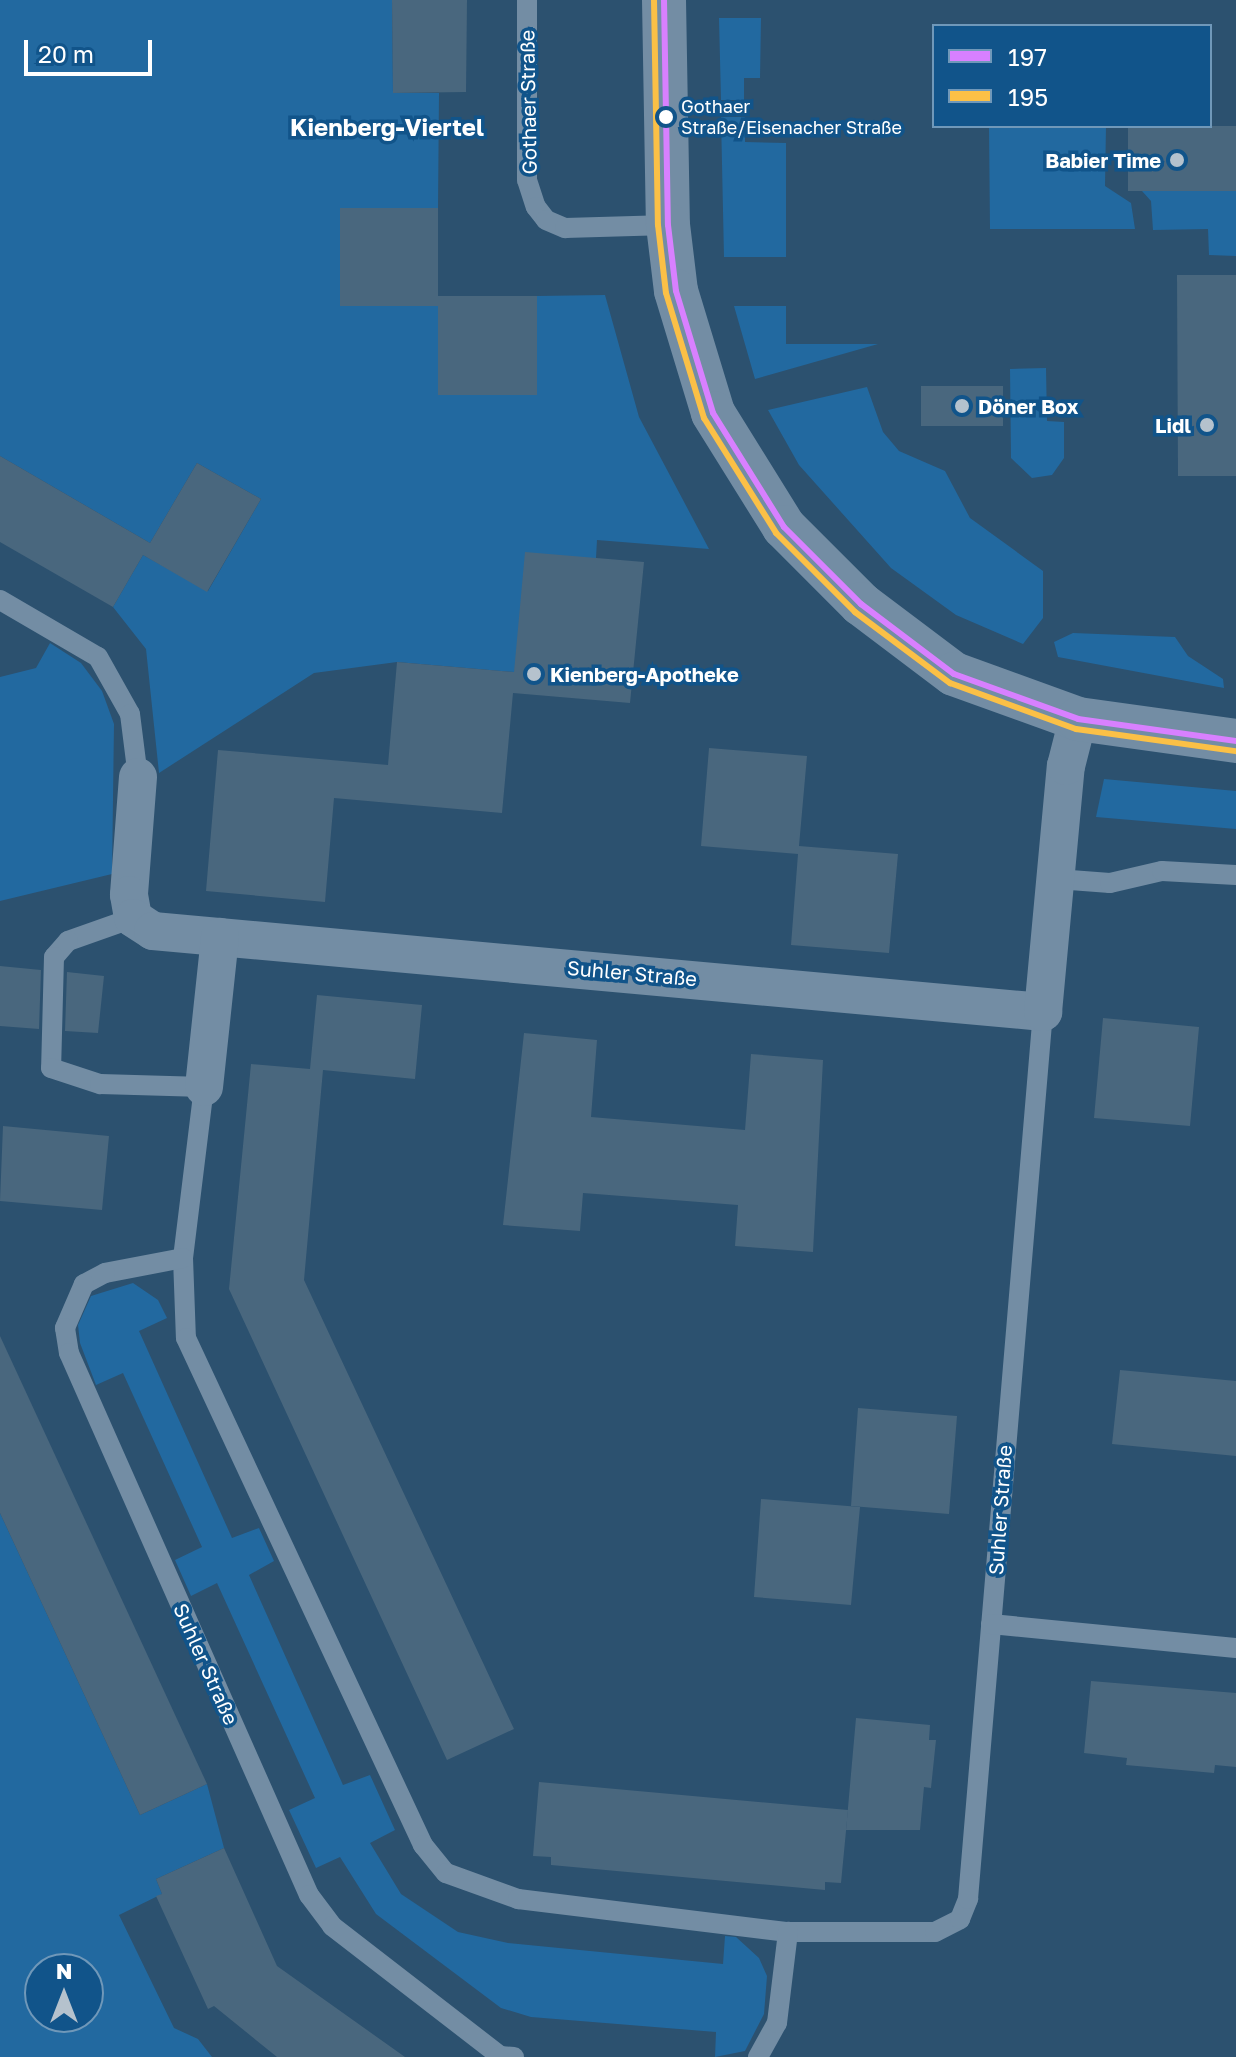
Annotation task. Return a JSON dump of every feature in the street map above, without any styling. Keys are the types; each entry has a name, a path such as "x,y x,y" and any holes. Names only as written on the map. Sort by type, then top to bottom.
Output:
{"street":[{"path":"664,0 668,225 690,348 713,413 784,527 861,604 954,674 1078,719 1236,741"},
{"name":"Suhler Straße","path":"133,918 153,931 1043,1012 1066,766 1078,719"},
{"path":"133,918 138,777"},
{"name":"Suhler Straße","path":"204,1087 220,937"}],"lane":[{"name":"Gothaer Straße","path":"527,0 527,180 536,207 546,220 565,228 668,225"},
{"path":"0,600 98,657 130,714 138,777"},
{"path":"1057,879 1110,883 1162,871 1236,875"},
{"path":"133,918 68,941 54,957 51,1068 100,1084 204,1087"},
{"name":"Suhler Straße","path":"204,1087 183,1258 186,1338 423,1845 446,1873 518,1899 788,1932 920,1934 960,1919 973,1875 1043,1012"},
{"name":"Suhler Straße","path":"183,1258 105,1273 84,1284 65,1328 69,1353 309,1895 332,1926 500,2056 514,2057"},
{"path":"991,1624 1236,1648"},
{"path":"758,2057 777,2023 788,1932"}],"shaded area":[{"path":"0,0 392,0 393,93 439,93 438,208 340,208 340,306 438,306 536,395 537,296 605,295 639,417 709,549 597,540 596,558 514,672 397,662 314,673 159,773 146,649 113,607 143,555 208,591 261,499 197,463 150,543 0,456"},
{"path":"719,18 761,18 760,78 744,78 744,100 721,100"},
{"path":"721,117 745,117 745,142 786,143 786,257 724,257"},
{"path":"989,128 1106,128 1105,186 1131,203 1135,229 990,229"},
{"path":"1142,191 1236,191 1236,256 1209,255 1208,229 1153,230 1151,201"},
{"path":"734,306 786,306 786,344 878,344 755,379"},
{"path":"1046,368 1047,421 1064,422 1064,458 1052,475 1032,478 1011,458 1010,369"},
{"path":"867,387 883,432 899,451 945,471 970,518 1043,571 1043,618 1023,644 956,615 891,568 799,465 768,410"},
{"path":"1073,633 1175,637 1188,656 1223,679 1224,688 1058,657 1054,642"},
{"path":"50,643 81,663 102,691 114,724 112,874 0,901 0,677 36,668"},
{"path":"1104,779 1236,791 1236,829 1096,817"},
{"path":"133,1283 158,1300 167,1318 139,1331 232,1538 259,1528 274,1561 249,1575 343,1785 370,1775 395,1830 370,1843 401,1894 458,1932 508,1943 723,1964 725,1936 736,1937 759,1958 767,1976 764,2014 745,2051 715,2057 716,2032 531,2017 501,2008 376,1914 340,1857 316,1868 289,1810 315,1798 217,1583 191,1596 175,1560 202,1547 123,1373 96,1385 80,1343 78,1325 91,1296"},
{"path":"0,1513 140,1815 207,1784 224,1848 156,1879 162,1894 119,1915 174,2028 198,2039 212,2057 0,2057"}],"building":[{"path":"392,0 467,0 466,92 393,93"},
{"path":"1236,126 1236,191 1128,191 1128,128"},
{"path":"340,208 438,208 438,296 537,296 537,395 438,395 438,306 340,306"},
{"name":"Lidl","path":"1177,275 1236,275 1236,476 1178,476"},
{"name":"Döner Box","path":"921,386 1003,386 1003,426 921,426"},
{"path":"0,456 150,543 197,463 261,499 207,592 143,555 113,607 0,542"},
{"path":"525,552 644,562 630,703 513,693 502,813 334,798 325,902 206,891 218,750 388,765 397,662 514,672"},
{"path":"709,748 807,756 799,846 898,854 889,953 791,945 798,854 701,846"},
{"path":"0,966 41,970 39,1029 0,1026"},
{"path":"67,972 104,976 98,1033 65,1031"},
{"path":"317,995 422,1005 415,1079 323,1070 304,1280 514,1729 447,1760 229,1289 251,1064 310,1069"},
{"path":"1103,1018 1199,1027 1190,1126 1094,1118"},
{"path":"524,1033 597,1040 591,1117 745,1130 751,1054 823,1060 813,1252 735,1246 738,1205 583,1193 580,1231 503,1225"},
{"path":"3,1126 109,1136 102,1210 0,1201"},
{"path":"0,1336 207,1784 140,1815 0,1513"},
{"path":"1120,1370 1236,1381 1236,1456 1112,1444"},
{"path":"858,1408 957,1416 949,1514 851,1506"},
{"path":"761,1499 860,1507 851,1605 754,1597"},
{"path":"1091,1681 1236,1693 1236,1767 1215,1765 1214,1773 1126,1765 1127,1758 1084,1753"},
{"path":"856,1718 930,1725 929,1740 936,1740 931,1788 924,1787 920,1830 846,1830"},
{"path":"539,1782 848,1810 841,1883 825,1882 825,1890 551,1865 551,1857 533,1856"},
{"path":"224,1848 277,1966 405,2057 277,2057 214,2006 208,2009 156,1896 162,1894 156,1879"}],"transit line":[{"name":"195","path":"654,0 658,225 666,293 704,418 776,533 855,612 950,683 1076,729 1235,751"},
{"name":"197","path":"664,0 668,225 676,291 713,413 784,527 861,604 954,674 1078,719 1236,741"}],"place":[{"name":"Gothaer Straße/Eisenacher Straße","path":"666,117"},
{"name":"Babier Time","path":"1177,160"},
{"name":"Döner Box","path":"962,406"},
{"name":"Lidl","path":"1207,425"},
{"name":"Kienberg-Apotheke","path":"534,674"}],"district":[{"name":"Kienberg-Viertel","path":"387,127"}]}
